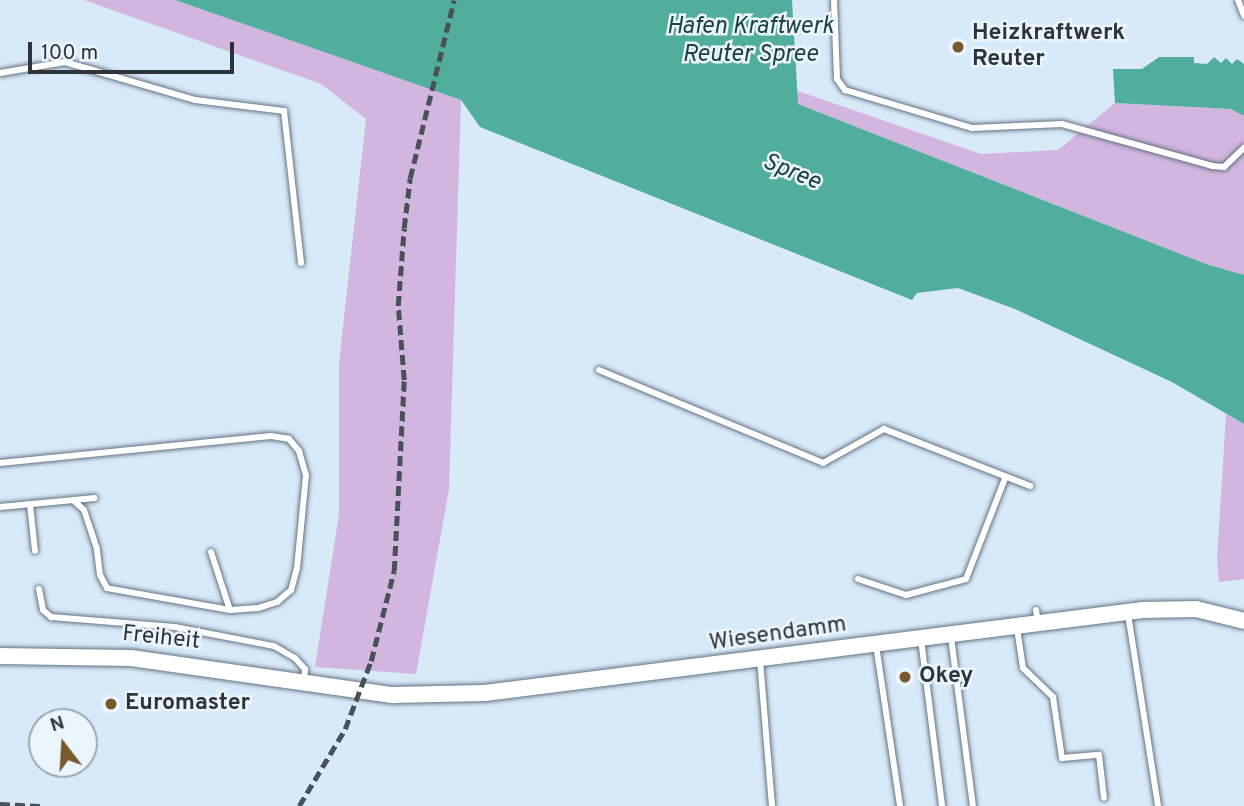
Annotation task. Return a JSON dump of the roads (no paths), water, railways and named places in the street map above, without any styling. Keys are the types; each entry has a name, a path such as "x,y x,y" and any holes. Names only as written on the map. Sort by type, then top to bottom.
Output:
{"street":[{"name":"Wiesendamm","path":"309,685 392,695 485,693 1016,626 1037,617 1170,608 1196,609 1244,621"},
{"name":"Freiheit","path":"0,656 131,658 309,685"}],"lane":[{"path":"834,0 836,79 845,90 972,128 1062,124 1212,166 1224,167 1244,148"},
{"path":"1238,0 1244,16"},
{"path":"0,73 65,61 195,100 284,111 301,263"},
{"path":"599,370 823,463 884,429 1030,486"},
{"path":"0,463 271,436 289,439 299,451 306,475 297,568 291,590 277,602 258,608 230,610 107,589 100,575 97,549 84,510 73,500"},
{"path":"858,579 906,595 966,579 1006,476"},
{"path":"0,507 95,498"},
{"path":"30,504 35,551"},
{"path":"211,552 230,610"},
{"path":"39,589 43,610 51,617 175,627 274,646 295,658 305,669 309,685"},
{"path":"1128,612 1158,806"},
{"path":"1016,626 1023,668 1053,697 1062,758 1099,755 1104,798"},
{"path":"950,635 973,806"},
{"path":"921,639 942,806"},
{"path":"876,645 900,806"},
{"path":"0,647 0,656"},
{"path":"760,660 772,806"}],"water":[{"path":"175,0 792,0 798,104 1206,264 1244,275 1244,424 1172,382 1015,309 958,288 917,293 912,300 480,127 461,100"},
{"path":"1159,57 1194,57 1194,63 1207,64 1214,57 1221,63 1226,58 1232,64 1237,59 1244,64 1244,116 1231,109 1115,103 1113,69 1142,69"}],"railway":[{"path":"299,806 345,729 371,661 394,571 404,380 398,306 404,228 410,178 454,0"},
{"path":"0,804 40,806"}],"place":[{"name":"Heizkraftwerk Reuter","path":"958,47"},
{"name":"Okey","path":"905,677"},
{"name":"Euromaster","path":"111,704"}],"water label":[{"name":"Hafen Kraftwerk Reuter Spree","path":"750,42"},
{"name":"Spree","path":"791,173"}]}
